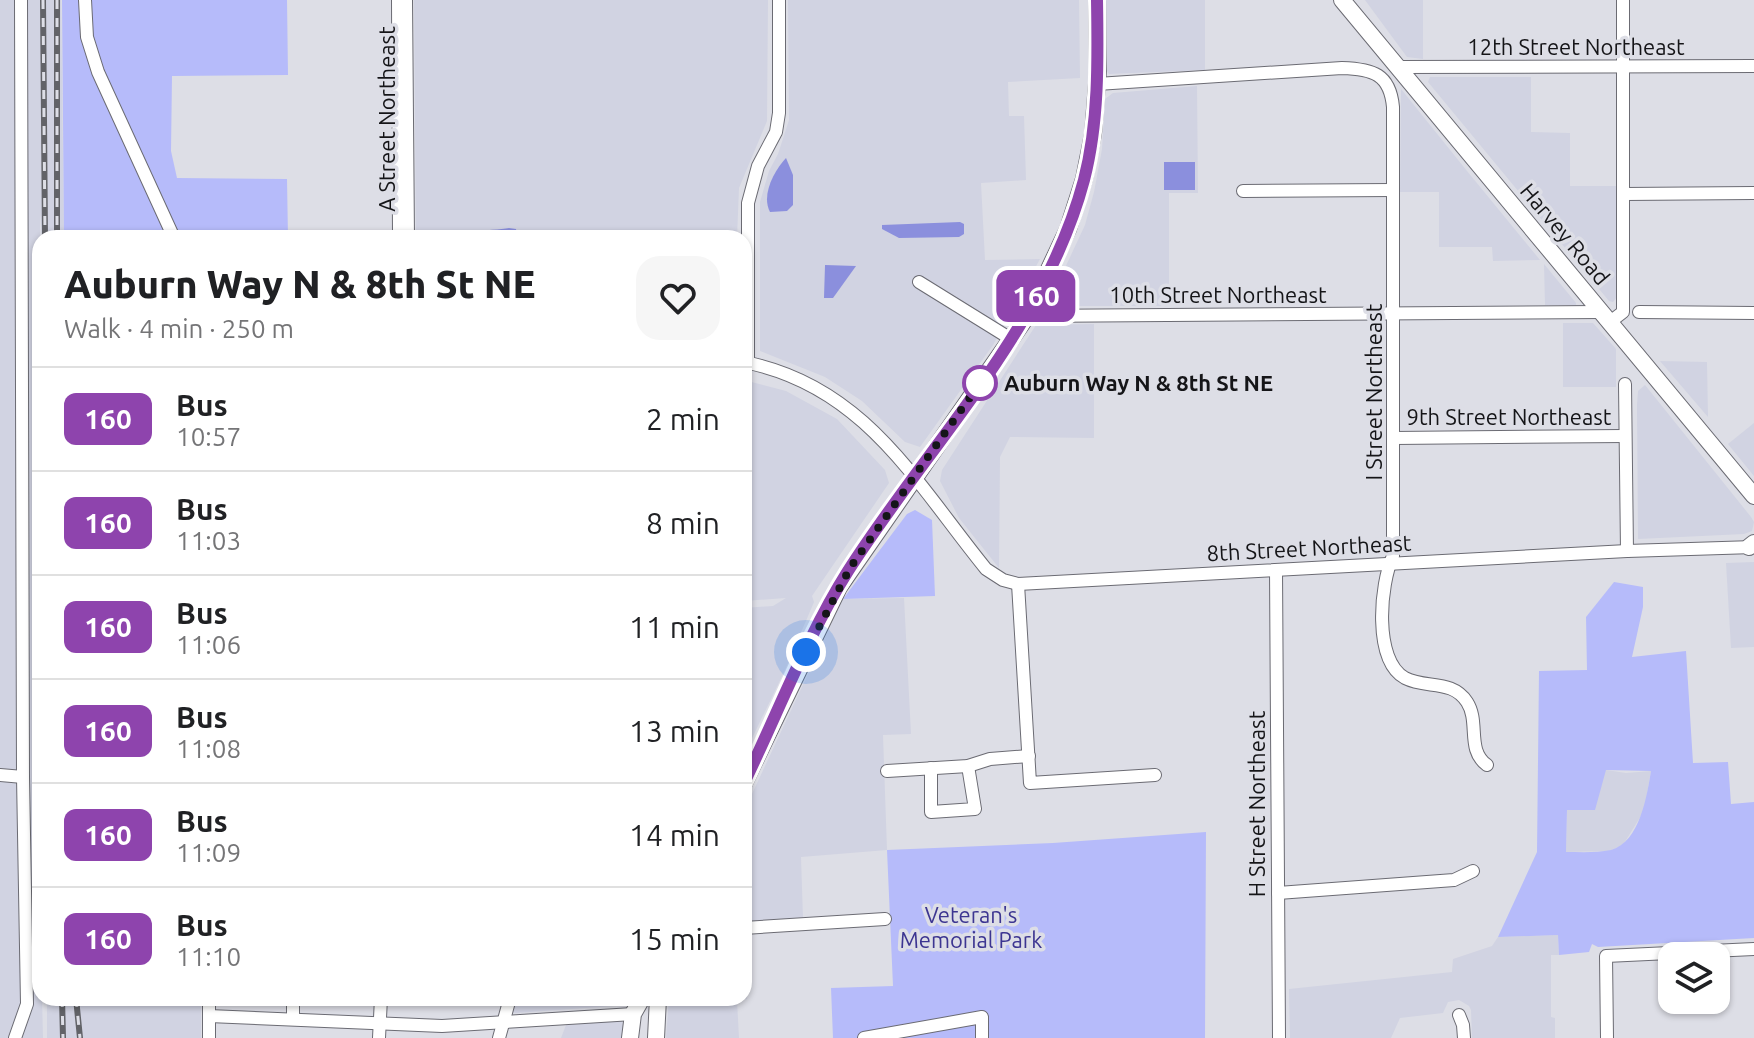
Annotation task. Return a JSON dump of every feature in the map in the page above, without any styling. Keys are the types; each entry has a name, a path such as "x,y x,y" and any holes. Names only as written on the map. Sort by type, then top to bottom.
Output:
{"main road":[{"path":"752,766 839,587 1027,316 1068,229 1084,179 1093,134 1097,84 1097,0"},
{"name":"Harvey Road","path":"1342,0 1754,496"},
{"path":"630,1038 633,1014 638,1006"},
{"path":"656,1038 658,1006"}],"street":[{"path":"15,1038 27,1004 23,777 21,0"},
{"path":"85,0 87,37 98,72 170,230"},
{"name":"A Street Northeast","path":"398,0 399,230"},
{"name":"A Street Northeast","path":"406,0 408,230"},
{"path":"748,230 748,203 758,166 776,132 779,111 779,0"},
{"path":"1606,317 1623,312 1623,0"},
{"name":"12th Street Northeast","path":"1397,67 1754,66"},
{"name":"I Street Northeast","path":"1097,84 1342,68 1366,70 1383,79 1389,87 1393,107 1394,438 1393,556 1386,571 1385,651 1396,672 1408,680 1448,687 1466,701 1472,718 1475,751 1487,765"},
{"path":"1243,191 1393,190"},
{"path":"1624,194 1754,193"},
{"path":"919,282 1011,339"},
{"path":"1639,312 1754,313"},
{"name":"10th Street Northeast","path":"1027,316 1394,313 1606,317"},
{"path":"752,365 800,380 847,407 875,431 916,476 986,569 1003,580 1018,584 1030,783 1155,775"},
{"path":"1625,384 1627,551"},
{"name":"9th Street Northeast","path":"1394,438 1625,436"},
{"name":"8th Street Northeast","path":"1018,584 1752,546"},
{"name":"H Street Northeast","path":"1276,570 1279,1038"},
{"path":"887,771 968,766 990,759 1029,756"},
{"path":"931,768 931,812 975,809 968,766"},
{"path":"0,775 23,777"},
{"path":"1278,893 1454,880 1473,871"},
{"path":"752,927 885,919"},
{"path":"1607,1038 1606,956 1754,949"},
{"path":"209,1006 209,1038"},
{"path":"293,1006 293,1018"},
{"path":"379,1038 380,1006"},
{"path":"499,1038 507,1006"},
{"path":"209,1016 442,1026 633,1014"},
{"path":"1459,1015 1464,1038"},
{"path":"864,1038 982,1017 982,1038"}],"shaded area":[{"path":"0,0 61,0 64,230 41,230 40,212 40,230 32,230 32,1006 42,1006 43,1038 0,1038"},
{"path":"414,0 768,0 767,121 739,188 737,230 416,230"},
{"path":"788,0 1079,0 1080,78 1008,82 1009,116 1024,116 1026,180 981,183 985,260 1040,259 993,345 920,447 905,442 862,401 825,377 760,351 760,202 789,120"},
{"path":"1106,0 1205,0 1205,70 1109,74"},
{"path":"1365,0 1423,0 1423,59 1407,57"},
{"path":"1430,77 1531,77 1531,132 1570,133 1570,186 1617,186 1617,297 1613,302 1609,301 1428,82"},
{"path":"1197,86 1198,193 1169,193 1169,306 1053,306 1051,298 1085,225 1094,192 1102,149 1105,99 1113,93"},
{"path":"1401,89 1540,260 1493,261 1492,247 1439,247 1439,192 1400,192"},
{"path":"786,158 793,175 793,205 787,211 770,212 767,198 770,184"},
{"path":"1164,162 1195,162 1195,190 1164,190"},
{"path":"964,224 964,234 959,237 899,238 882,229 882,225"},
{"path":"1544,264 1576,303 1576,305 1545,305"},
{"path":"825,265 856,266 833,298 824,298"},
{"path":"1563,323 1593,323 1616,349 1616,387 1563,387"},
{"path":"1094,324 1094,438 1010,437 1000,457 999,568 959,518 940,481 942,470 1036,325"},
{"path":"1660,361 1707,362 1708,417"},
{"path":"752,382 786,391 837,419 885,470 889,483 812,596 814,602 752,738 752,607 773,606 786,598 752,600"},
{"path":"1645,385 1751,517 1754,522 1752,531 1744,534 1638,539 1637,405 1638,391"},
{"path":"1754,423 1754,476 1728,444"},
{"path":"1754,562 1754,647 1731,648 1726,563"},
{"path":"904,598 911,734 883,735 887,850 801,857 803,919 752,922 752,794 843,599"},
{"path":"1606,770 1626,773 1651,771 1644,811 1623,845 1609,851 1566,852 1567,809"},
{"path":"1558,935 1559,955 1551,955 1551,1017 1555,1018 1555,1038 1472,1038 1471,1010 1459,1000 1448,1002 1443,1013 1400,1018 1391,1038 1290,1038 1289,989 1452,972 1453,959 1492,946 1498,937"},
{"path":"47,1006 201,1006 201,1038 47,1038"},
{"path":"614,1006 516,1013 512,1012 512,1008"},
{"path":"668,1006 737,1006 739,1038 666,1038"},
{"path":"625,1023 623,1038 561,1038 566,1025"}],"green space":[{"path":"62,0 287,0 288,75 172,76 171,151 177,178 287,179 288,230 64,230"},
{"path":"915,510 932,520 935,596 843,599 907,514"},
{"path":"1614,582 1643,587 1643,607 1632,657 1686,651 1693,763 1728,762 1731,804 1754,802 1754,938 1598,947 1592,944 1589,952 1559,955 1558,935 1498,937 1537,852 1539,671 1587,670 1586,617","holes":["1606,770 1651,771 1635,828 1621,845 1611,850 1566,852 1567,810 1595,810"]},
{"name":"Veteran's Memorial Park","path":"1206,832 1205,1038 833,1038 831,988 893,986 887,850"}],"railway":[{"path":"43,0 45,230"},
{"path":"57,0 57,230"},
{"path":"62,1006 63,1038"},
{"path":"77,1006 80,1038"}],"bus line":[{"name":"160","path":"752,766 839,587 1027,316 1068,229 1084,179 1093,134 1098,71 1097,0"}],"place":[{"name":"Auburn Way N & 8th St NE","path":"980,383"}],"route":[{"path":"806,652 850,568 980,383"}]}
